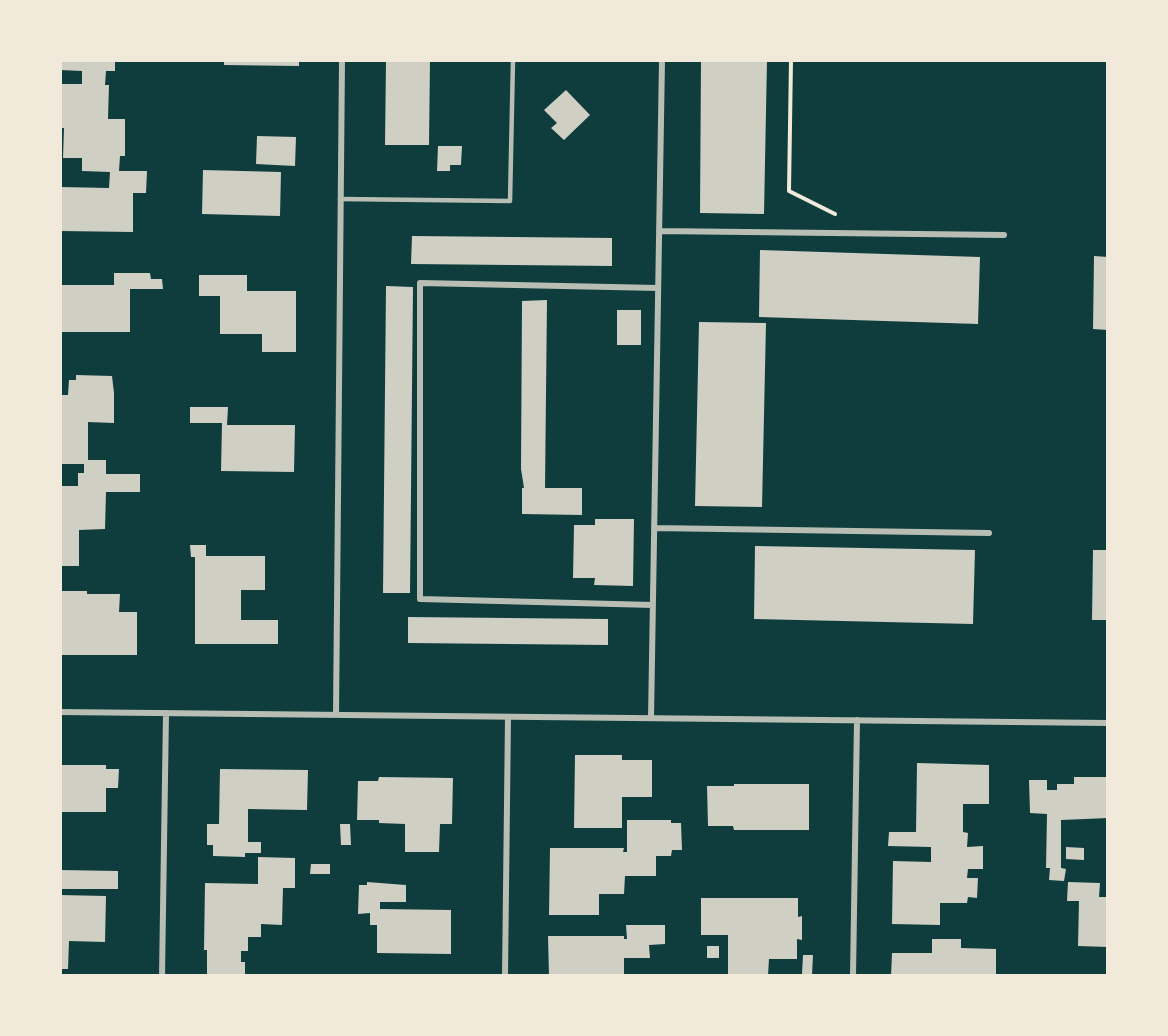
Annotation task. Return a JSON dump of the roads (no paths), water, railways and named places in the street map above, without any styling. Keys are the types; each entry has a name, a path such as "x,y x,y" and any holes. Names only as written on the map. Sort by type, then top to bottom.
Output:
{"street":[{"path":"336,715 342,60"},
{"path":"651,718 662,60"},
{"path":"659,231 1004,235"},
{"path":"653,605 420,599 420,283 658,288"},
{"path":"654,528 989,533"},
{"path":"60,712 1108,723"},
{"path":"162,976 165,713"},
{"path":"506,976 508,717"},
{"path":"853,976 857,720"}],"lane":[{"path":"340,199 510,201 513,60"}]}
